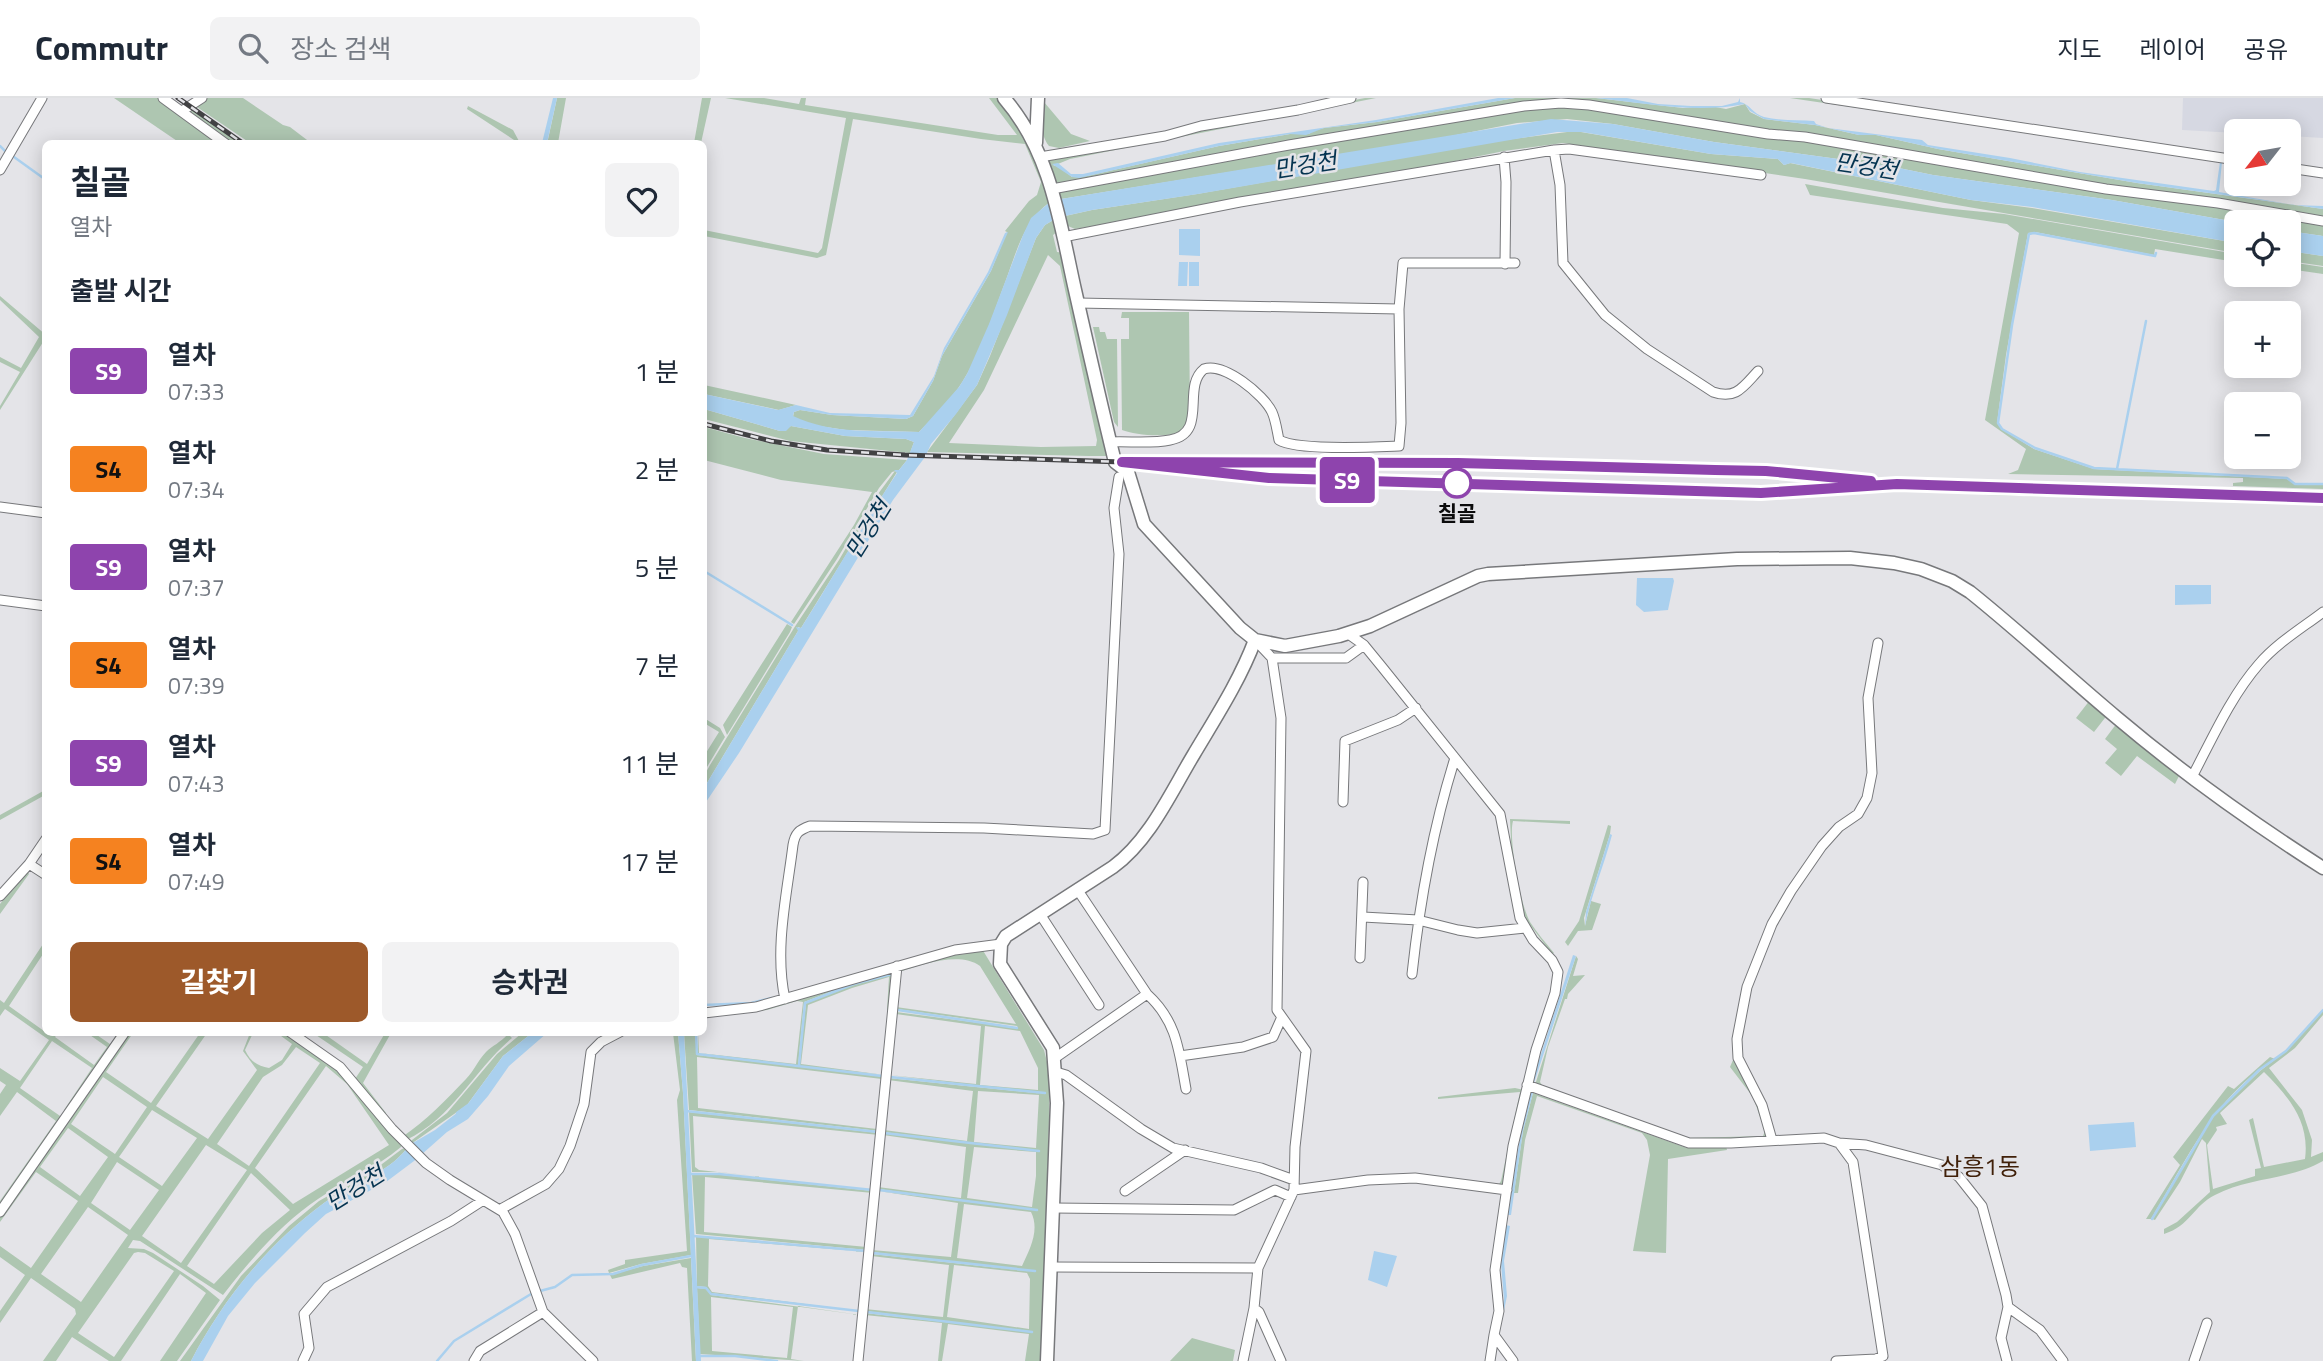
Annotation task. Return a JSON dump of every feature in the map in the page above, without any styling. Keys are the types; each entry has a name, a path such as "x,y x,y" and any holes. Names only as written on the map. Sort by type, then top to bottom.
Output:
{"street":[{"path":"0,170 42,98"},
{"path":"163,98 221,140"},
{"path":"182,111 202,98"},
{"path":"1004,98 1025,126 1053,191 1115,462 1128,472 1144,524 1272,659 1281,718 1277,1010 1306,1051 1292,1194 1258,1268 1254,1308 1243,1361"},
{"path":"1038,98 1038,151"},
{"path":"1038,151 1165,136 1201,126 1351,98"},
{"path":"1826,98 2224,158"},
{"path":"1053,191 1289,145 1524,106 1561,103 1805,138 2106,189 2218,202 2323,221"},
{"path":"1062,233 1554,150 1569,149 1761,175"},
{"path":"1554,150 1560,185 1563,263 1605,315 1647,349 1713,392 1724,396 1737,393 1758,371"},
{"path":"1110,442 1169,441 1185,433 1194,416 1194,381 1199,373 1210,367 1223,370 1264,399 1273,414 1279,440 1285,443 1309,446 1399,446 1399,309 1403,263 1510,263 1504,157"},
{"path":"2301,170 2323,173"},
{"path":"1078,303 1399,309"},
{"path":"785,999 780,972 782,934 794,837 803,829 984,828 1093,834 1105,830 1119,554 1114,508 1119,477"},
{"path":"0,506 42,512"},
{"path":"1255,640 1285,646 1347,633 1370,626 1478,576 1488,574 1737,559 1850,558 1894,563 1921,569 1952,581 1970,592 2118,719 2192,777 2235,810 2323,868"},
{"path":"0,600 42,605"},
{"path":"2192,777 2222,721 2258,664 2323,612"},
{"path":"1347,633 1364,645 1500,814 1520,918 1552,960 1558,979 1536,1050 1516,1130 1495,1270 1499,1311 1490,1361"},
{"path":"1047,1361 1054,1208 1056,1065 1053,1048 1000,964 1001,944 1006,936 1121,861 1156,817 1231,691 1255,640"},
{"path":"1772,1140 1762,1105 1738,1058 1737,1039 1747,987 1772,924 1791,891 1822,846 1839,827 1858,814 1867,798 1872,773 1868,698 1878,643"},
{"path":"1272,659 1346,658 1364,645"},
{"path":"1343,802 1345,741 1398,720 1416,708"},
{"path":"1412,974 1429,858 1455,758"},
{"path":"0,896 42,845"},
{"path":"29,864 42,872"},
{"path":"1360,958 1363,882"},
{"path":"1077,889 1147,994 1159,1004 1170,1021 1186,1089"},
{"path":"1040,914 1099,1005"},
{"path":"1363,917 1418,920 1477,933 1525,928"},
{"path":"707,1013 756,1007 955,950 1001,944"},
{"path":"858,1361 897,966"},
{"path":"1056,1065 1147,994"},
{"path":"1180,1056 1242,1046 1273,1037 1281,1019"},
{"path":"0,1212 122,1036"},
{"path":"296,1036 340,1067 391,1129 419,1157 482,1201 501,1209 515,1234 543,1312 551,1323 593,1361"},
{"path":"501,1209 546,1184 559,1169 584,1104 591,1052 612,1036"},
{"path":"1056,1065 1141,1129 1173,1148 1261,1168 1294,1180"},
{"path":"1527,1085 1684,1142 1731,1143 1824,1138 1839,1143 1866,1145 1942,1165 1959,1177 1986,1213 2008,1307 2001,1338 2007,1361"},
{"path":"1836,1361 1876,1359 1883,1356 1853,1162 1839,1143"},
{"path":"1125,1191 1185,1150"},
{"path":"1054,1208 1234,1210 1275,1190 1292,1194 1404,1178 1507,1190"},
{"path":"303,1361 309,1348 304,1314 327,1287 451,1221 482,1201"},
{"path":"1052,1267 1258,1268"},
{"path":"2008,1307 2040,1330 2063,1361"},
{"path":"1254,1308 1259,1312 1281,1361"},
{"path":"474,1361 480,1351 543,1312"},
{"path":"2194,1361 2207,1323"},
{"path":"1494,1335 1513,1361"}],"shaded area":[{"path":"2183,98 2323,98 2323,138 2301,137 2301,119 2224,119 2224,132 2182,130"}],"green space":[{"path":"114,98 158,98 216,140 176,140"},
{"path":"208,98 243,98 307,140 246,140 194,105"},
{"path":"557,98 566,98 559,140 548,140"},
{"path":"702,98 711,98 702,140 695,140"},
{"path":"725,98 764,98 799,104 801,98 806,98 805,105 998,135 1017,135 989,98 997,98 1028,138 1050,202 1034,218 1022,237 984,340 967,374 939,412 919,432 846,430 812,425 793,417 794,412 800,410 832,415 906,419 913,416 933,381 942,356 991,271 1007,232 1005,231 1037,195 1041,182 1025,144 853,119 826,255 817,258 707,237 707,231 818,253 822,248 846,118"},
{"path":"1365,98 1376,98 1070,159 1053,166 1058,166 1072,177 1087,176 1219,146 1290,134 1309,134 1324,128 1377,122 1515,98 1596,98 1683,108 1710,106 1726,109 1745,104 1750,112 1764,119 1815,125 1859,135 1876,135 1938,149 2137,183 2323,209 2323,219 2301,216 2301,210 2264,210 1561,102 1057,187 1050,159"},
{"path":"1790,98 1809,98 2224,162"},
{"path":"1044,102 1071,134 1090,141 1059,148 1049,146 1042,125"},
{"path":"189,106 238,140 226,140 187,111"},
{"path":"468,106 513,130 518,140 514,140 467,109"},
{"path":"1589,106 2241,210 2224,210 2224,220 2112,200 1567,119 1517,123 1431,140 1061,199 1059,192 1263,150 1524,107"},
{"path":"1575,131 1711,154 1778,159 1784,165 1790,163 1971,200 2224,241 2224,251 1805,179 1563,143 1504,151 1075,229 1068,226 1065,216 1497,141"},
{"path":"1805,184 1943,208 2004,214 2224,252 2224,260 2155,249 2154,255 2035,232 2028,233 1997,423 2034,449 2094,469 2287,479 2295,484 2323,485 2323,489 2233,486 2233,483 2243,482 2243,478 2008,474 2018,470 2026,449 1985,420 2019,233 2007,224 1810,195"},
{"path":"1055,219 1057,232 1053,235 1057,252 1064,253 1109,454 1089,456 927,452 977,385 1036,238 1045,225","holes":["1048,255 1060,266 1097,440 1096,446 1041,447 949,443 984,390"]},
{"path":"2301,219 2323,223 2323,236 2301,233"},
{"path":"2301,253 2323,256 2323,266 2301,263"},
{"path":"2301,264 2323,267 2323,274 2301,271"},
{"path":"0,296 42,332 42,344 0,410 20,372 0,362 0,357 21,368 39,337 0,300"},
{"path":"1122,312 1189,312 1190,416 1185,427 1177,433 1153,435 1122,430 1121,339 1129,339 1129,318 1121,318"},
{"path":"1093,327 1099,327 1100,332 1105,332 1107,339 1117,339 1118,427 1114,422"},
{"path":"707,386 796,405 779,410 707,395"},
{"path":"707,410 780,431 791,426 845,436 906,439 914,442 910,453 790,441 707,420"},
{"path":"707,428 824,454 907,460 899,470 892,472 879,488 794,624 791,622 854,525 872,492 781,480 707,461"},
{"path":"895,471 897,472 801,628 798,627 707,783 710,765 875,498"},
{"path":"1940,486 2214,494 2140,499 1986,495 1979,492 1939,492"},
{"path":"2257,498 2323,499 2323,503 2219,501"},
{"path":"787,624 792,627 790,632 727,735 723,725"},
{"path":"2090,700 2108,714 2094,732 2076,718"},
{"path":"707,720 720,728 725,737 707,767 707,751 719,732 707,725"},
{"path":"2117,723 2179,776 2175,784 2137,756 2121,776 2105,763 2117,749 2105,739"},
{"path":"42,792 42,797 0,820 0,815"},
{"path":"1510,819 1570,821 1570,824 1513,821 1516,872 1526,914 1554,953 1552,954 1525,918 1512,861"},
{"path":"1608,825 1611,826 1610,834 1584,918 1585,926 1591,901 1601,904 1592,930 1578,931 1568,946 1565,942 1579,921"},
{"path":"27,870 29,874 0,914 0,904"},
{"path":"42,946 42,956 9,1006 42,1030 42,1035 5,1009 0,1016 0,1000 4,1003"},
{"path":"982,949 1044,1050 1050,1074 1042,1361 1025,1361 1029,1334 948,1324 942,1361 938,1361 942,1323 865,1315 1033,1332 865,1311 943,1317 949,1265 871,1256 872,1254 1035,1272 872,1252 951,1257 958,1203 878,1191 1037,1210 878,1189 961,1198 966,1147 883,1133 1040,1151 883,1132 967,1141 973,1091 888,1078 1045,1094 889,1075 976,1084 981,1026 896,1012 1018,1028 896,1009 1016,1024 980,966 971,962 951,959 899,972 899,969 952,955","holes":["985,1026 1020,1031 1038,1068 1038,1090 980,1085","978,1091 1039,1095 1036,1148 974,1142","974,1147 1036,1152 1032,1207 967,1198","964,1204 1031,1212 1034,1233 1022,1266 957,1258","954,1265 1027,1273 1030,1279 1029,1329 947,1317"]},
{"path":"1576,956 1578,959 1573,976 1585,975 1565,999 1548,1047 1540,1082 1542,1085 1687,1138 1763,1136 1765,1131 1753,1097 1730,1067 1736,1053 1766,1125 1767,1136 1692,1142 1535,1085"},
{"path":"893,970 889,1011 889,977 808,1005 801,1064 885,1075 799,1066 806,1003 892,972 854,983 804,1002 798,1066 885,1077 882,1079 697,1057 698,1108 879,1131 689,1110 684,1036 695,1036 697,1055 778,1064 698,1053 698,1036 699,1053 796,1064 803,1002 797,1001 767,1010 707,1016"},
{"path":"2323,1011 2323,1015 2295,1048 2269,1068 2302,1110 2312,1140 2311,1157 2323,1152 2323,1161 2297,1172 2228,1189 2208,1199 2180,1226 2164,1234 2164,1229 2177,1222 2210,1192 2206,1143 2202,1139 2180,1182 2155,1220 2152,1219 2213,1116 2260,1071 2286,1051","holes":["2264,1072 2301,1122 2306,1146 2305,1159 2264,1167 2253,1118 2249,1120 2261,1168 2255,1169 2255,1176 2213,1189 2207,1145 2217,1130 2216,1127 2227,1124 2220,1113"]},
{"path":"43,1036 56,1036 94,1065 107,1047 91,1036 98,1036 110,1044 116,1036 120,1036 67,1113 64,1110 92,1068 52,1041 20,1088 63,1118 0,1208 0,1201 56,1121 17,1092 0,1116 0,1094 6,1085 0,1081 0,1068 20,1081 49,1040"},
{"path":"125,1036 131,1036 106,1072 151,1103 198,1036 205,1036 156,1106 208,1139 257,1070 243,1051 249,1036 252,1036 245,1050 247,1054 254,1062 269,1068 282,1060 292,1044 281,1036 290,1036 327,1059 401,1147 381,1162 328,1192 292,1219 255,1256 223,1295 140,1241 133,1240 128,1248 144,1249 153,1253 220,1300 177,1361 160,1361 206,1293 180,1274 121,1361 109,1361 72,1337 56,1361 43,1361 76,1314 75,1309 31,1278 0,1323 0,1311 25,1275 0,1257 0,1246 31,1268 78,1201 36,1172 0,1222 0,1215","holes":["296,1047 320,1063 249,1166 217,1144 263,1077 282,1065","326,1066 347,1084 389,1145 293,1204 255,1168","103,1077 147,1107 115,1154 71,1124","152,1110 197,1138 162,1186 119,1157","68,1128 108,1157 80,1196 40,1167","206,1145 247,1170 181,1263 142,1236","117,1162 159,1190 130,1230 91,1203","251,1173 290,1210 262,1233 214,1284 187,1266","88,1207 128,1235 81,1302 41,1274","134,1253 145,1253 174,1271 114,1357 78,1333"]},
{"path":"317,1036 327,1036 367,1064 383,1036 389,1036 363,1083 386,1113 384,1117 355,1079 363,1067"},
{"path":"506,1036 512,1038 437,1119 406,1140 402,1137 451,1095 486,1052"},
{"path":"518,1036 528,1036 503,1056 467,1105 411,1144 412,1140 447,1113 497,1054"},
{"path":"673,1036 678,1036 683,1093 691,1255 609,1273 608,1270 625,1264 625,1260 687,1251 677,1100 680,1090"},
{"path":"2270,1057 2275,1059 2253,1075 2218,1111 2190,1152 2151,1219 2146,1219 2180,1165 2173,1157 2228,1086 2234,1089"},
{"path":"1515,1088 1524,1090 1504,1186 1497,1187 1501,1181 1520,1092 1438,1097"},
{"path":"1533,1093 1687,1148 1726,1146 1727,1150 1668,1159 1666,1253 1633,1251 1650,1155 1647,1140 1642,1133 1537,1096 1525,1140 1518,1193 1514,1193 1523,1131"},
{"path":"689,1112 879,1135 693,1116 695,1167 717,1172 692,1172"},
{"path":"408,1147 390,1165 324,1203 284,1236 232,1295 191,1361 180,1361 241,1276 289,1226 319,1201"},
{"path":"704,1173 873,1191 705,1177 704,1232 867,1247 867,1250 696,1234 692,1174"},
{"path":"696,1236 868,1252 709,1239 708,1286 712,1292 860,1311 711,1293 706,1287 697,1286"},
{"path":"691,1258 696,1361 692,1361 687,1268 680,1263 612,1279 610,1275"},
{"path":"697,1288 706,1289 711,1295 798,1307 791,1359 804,1361 700,1354","holes":["711,1297 793,1307 787,1358 712,1351"]},
{"path":"798,1306 860,1315 798,1307"},
{"path":"1192,1338 1235,1350 1233,1361 1170,1361"}],"water":[{"path":"553,98 557,98 548,140 543,140"},
{"path":"1498,98 1515,98 1377,122 1324,128 1306,135 1290,134 1219,146 1079,178 1072,177 1052,164 1058,163 1071,174 1083,174 1219,143 1376,120"},
{"path":"1596,98 1722,106 1738,102 1740,98 1740,102 1745,104 1727,107 1689,108"},
{"path":"1745,105 1764,117 1814,121 1828,128 1764,119 1750,111"},
{"path":"1551,119 1613,124 1714,142 2112,200 2224,220 2224,241 2032,207 1971,200 1791,163 1784,165 1778,159 1711,154 1582,132 1557,132 1065,216 1061,199"},
{"path":"1828,128 1922,140 1928,145 2080,172 2214,191 2222,162 2219,192 2224,195 2137,183 1938,149 1876,135 1859,135"},
{"path":"2230,196 2242,196 2288,204"},
{"path":"1050,202 1055,219 1045,225 1036,238 977,385 931,444 925,457 893,500 739,753 707,801 707,783 798,631 796,627 801,628 897,473 894,470 899,470 907,460 914,442 906,439 845,436 791,426 786,431 780,431 707,410 707,395 778,410 796,405 830,413 910,415 934,376 944,348 988,272 1005,233 1008,232 991,271 942,356 933,381 913,416 906,419 832,415 800,410 794,412 793,416 839,429 919,432 959,387 967,374 1031,218"},
{"path":"2295,205 2323,206 2323,209"},
{"path":"1179,229 1200,229 1200,256 1179,255"},
{"path":"2301,233 2323,236 2323,256 2301,253"},
{"path":"1179,262 1188,262 1187,286 1178,286"},
{"path":"1189,262 1199,262 1199,286 1189,286"},
{"path":"1637,578 1673,578 1668,610 1644,612 1636,605"},
{"path":"2175,585 2211,585 2211,604 2175,605"},
{"path":"1610,834 1612,835 1585,926 1586,912"},
{"path":"1573,955 1576,956 1534,1083 1532,1082"},
{"path":"528,1036 544,1036 509,1066 468,1119 447,1132 421,1155 411,1144 435,1130 467,1105 503,1056"},
{"path":"678,1036 684,1036 701,1361 696,1361"},
{"path":"1530,1092 1533,1093 1523,1131 1511,1215 1508,1215 1520,1138"},
{"path":"2134,1122 2136,1147 2090,1151 2088,1125"},
{"path":"408,1147 418,1158 386,1182 326,1214 255,1283 228,1316 203,1361 191,1361 232,1295 284,1236 324,1203 390,1165"},
{"path":"1506,1225 1510,1226 1504,1261 1507,1296 1499,1335 1504,1299 1501,1264"},
{"path":"1374,1251 1397,1256 1387,1287 1368,1280"}],"waterway":[{"path":"0,146 7,153"},
{"path":"14,157 42,177"},
{"path":"2156,253 2155,256 2029,234 1998,423 2002,429 2035,448 2094,468 2287,478 2295,484 2323,484"},
{"path":"2117,469 2146,321"},
{"path":"707,573 792,625"},
{"path":"799,1066 805,1003 854,984 892,974"},
{"path":"707,1005 751,1003 772,998"},
{"path":"898,1010 1017,1028"},
{"path":"2152,1219 2213,1116 2259,1070 2286,1051 2323,1010"},
{"path":"696,1036 697,1054 882,1076"},
{"path":"890,1077 1045,1093"},
{"name":"만겅천","path":"457,1113 468,1105"},
{"path":"686,1111 878,1132"},
{"path":"884,1133 1039,1151"},
{"path":"690,1174 719,1174 873,1190"},
{"path":"879,1190 1037,1210"},
{"path":"693,1236 867,1251"},
{"path":"873,1253 1035,1271"},
{"path":"540,1291 555,1287 572,1275 613,1274 642,1265 691,1256"},
{"path":"695,1287 706,1288 711,1294 859,1311"},
{"path":"437,1361 454,1341 531,1294"},
{"path":"867,1312 1032,1332"},
{"path":"698,1356 735,1356 777,1361"}],"railway":[{"path":"178,98 238,140"},
{"path":"707,425 771,441 827,450 1122,462 1269,478 1761,493 1897,484 2323,498"},
{"path":"1206,462 1458,463 1766,471 1853,479"}],"train":[{"name":"S9","path":"1871,481 1766,471 1458,463 1122,462 1269,478 1761,493 1897,484 2323,498"}],"place":[{"name":"칠골","path":"1457,483"}],"district":[{"name":"삼흥1동","path":"1980,1167"}]}
